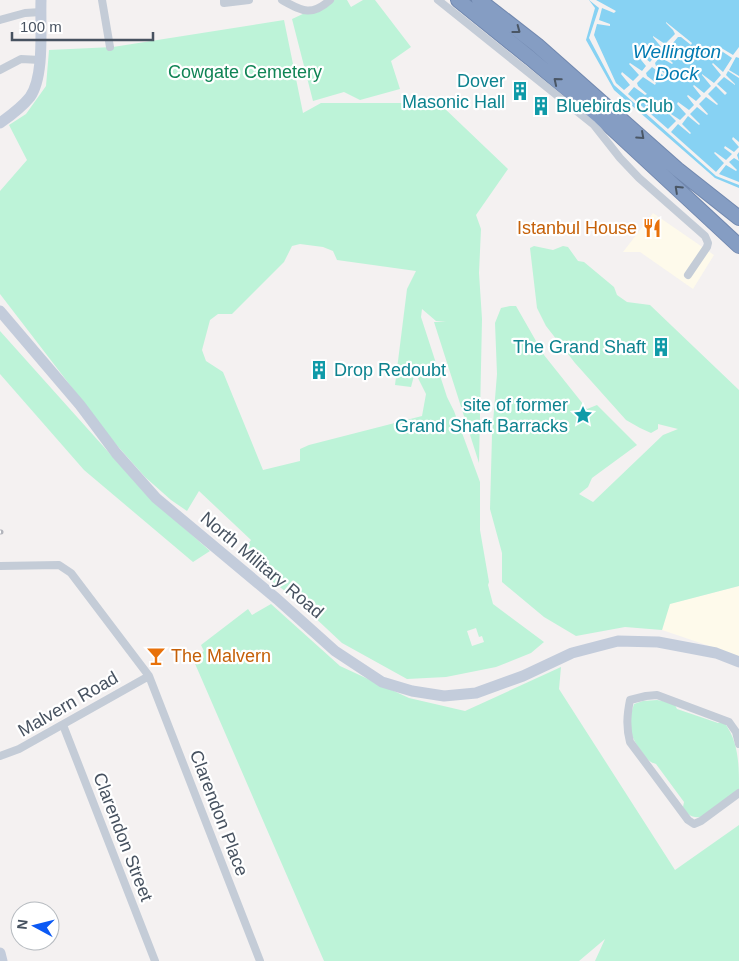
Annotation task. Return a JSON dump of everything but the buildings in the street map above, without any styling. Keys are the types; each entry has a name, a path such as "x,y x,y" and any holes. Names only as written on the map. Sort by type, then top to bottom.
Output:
{"highway":[{"path":"458,0 530,58 597,121 704,213 739,246"},
{"path":"479,0 537,46 739,218"}],"street":[{"path":"102,0 110,47"},
{"path":"224,0 224,3 249,0"},
{"path":"282,0 299,9 309,11 321,8 330,0"},
{"path":"438,0 597,121 620,158 639,178 705,236 708,243 688,275"},
{"path":"0,20 41,6 40,60 36,85 30,97 0,123"},
{"path":"0,70 21,59 40,60"},
{"path":"683,217 691,213 704,213"},
{"name":"North Military Road","path":"0,311 156,498 277,598 335,651 382,682 412,691 444,696 476,693 523,676 572,653 618,641 658,642 716,653 739,662"},
{"name":"Clarendon Place","path":"0,566 59,565 71,573 149,676 260,961"},
{"name":"Malvern Road","path":"0,756 19,749 149,676"},
{"path":"739,744 736,732 729,722 657,695 630,700 626,730 630,742 688,820 694,824 700,821 739,794"},
{"name":"Clarendon Street","path":"63,725 155,961"},
{"path":"0,953 2,961"}],"shaded area":[{"path":"653,213 714,255 693,289 640,252 623,252"},
{"path":"739,586 739,656 662,630 669,604"}],"green space":[{"path":"333,0 347,0 351,7 363,0 375,0 411,47 391,61 400,89 360,100 344,92 313,101 292,19"},
{"name":"Cowgate Cemetery","path":"284,20 303,113 321,103 429,103 442,106 508,169 476,215 481,229 479,273 482,319 479,463 434,322 446,322 436,321 422,309 421,317 447,397 480,482 480,530 488,585 493,604 544,642 531,653 496,667 446,677 407,679 342,643 294,598 240,556 251,540 199,491 187,511 171,500 145,477 113,441 0,294 0,191 27,160 9,125 26,114 46,86 49,50 113,47","holes":["300,244 323,247 333,251 337,260 416,271 407,289 395,385 411,387 415,372 426,394 422,416 309,445 300,449 300,461 263,470 223,372 206,361 202,350 210,320 218,314 232,314 284,262 292,246","476,628 479,637 482,636 484,642 472,646 467,631"]},
{"path":"534,246 553,250 563,246 568,247 578,261 584,262 614,287 617,295 627,302 650,305 739,390 739,586 670,604 662,630 625,627 576,636 544,617 502,582 502,553 490,509 492,435 497,374 495,323 501,308 516,306 544,355 587,409 597,405 637,445 592,478 588,487 579,494 593,502 663,435 678,429 658,424 658,429 651,433 626,420 575,363 546,326 537,308 530,248"},
{"path":"0,331 146,494 210,551 193,562 84,470 0,374"},
{"path":"271,604 340,666 409,698 465,711 561,667 559,689 675,870 739,825 739,961 595,961 605,939 579,961 324,961 193,659 204,651 201,645 248,609 252,615"},
{"path":"657,700 674,703 677,709 718,723 724,722 733,738 738,763 739,789 701,817 692,816 687,812 683,807 684,802 656,764 645,756 632,735 630,718 634,704"}],"water":[{"name":"Wellington Dock","path":"589,0 739,0 739,188 715,178 614,90 586,40 595,8"}],"pier":[{"path":"589,0 596,0 616,11 614,13 602,8 599,20 610,24 610,26 597,24 594,35 616,83 624,90 630,85 621,74 622,72 633,81 639,75 629,64 642,71 646,66 637,55 638,53 650,62 655,56 645,46 646,44 655,52 662,48 653,36 665,44 675,34 666,22 692,43 691,45 681,37 678,37 673,46 682,53 669,47 664,53 673,63 660,57 655,63 665,74 663,75 652,67 646,73 656,83 655,85 643,77 637,83 647,94 645,95 634,87 628,94 668,129 676,121 668,112 680,120 686,114 677,104 678,102 689,110 694,105 687,96 696,101 701,96 694,85 704,93 711,86 702,74 714,83 721,75 712,64 723,72 732,58 717,48 718,46 733,55 739,47 739,58 736,57 729,70 739,76 739,78 728,71 726,75 735,85 724,77 717,84 727,93 725,95 716,86 708,94 718,104 706,97 699,104 708,114 697,107 690,114 700,124 688,116 682,124 690,134 678,124 671,132 716,172 724,163 714,153 726,160 732,154 724,148 725,146 734,152 739,147 737,155 739,161 734,158 729,162 737,170 726,165 719,174 739,182 739,185 716,176 614,85 589,38 599,8"},
{"path":"733,137 739,142 739,147 732,139"}],"place":[{"name":"Dover Masonic Hall","path":"520,91"},
{"name":"Bluebirds Club","path":"541,106"},
{"name":"Istanbul House","path":"652,228"},
{"name":"The Grand Shaft","path":"661,347"},
{"name":"Drop Redoubt","path":"319,370"},
{"name":"site of former Grand Shaft Barracks","path":"583,415"},
{"name":"The Malvern","path":"156,656"}]}
